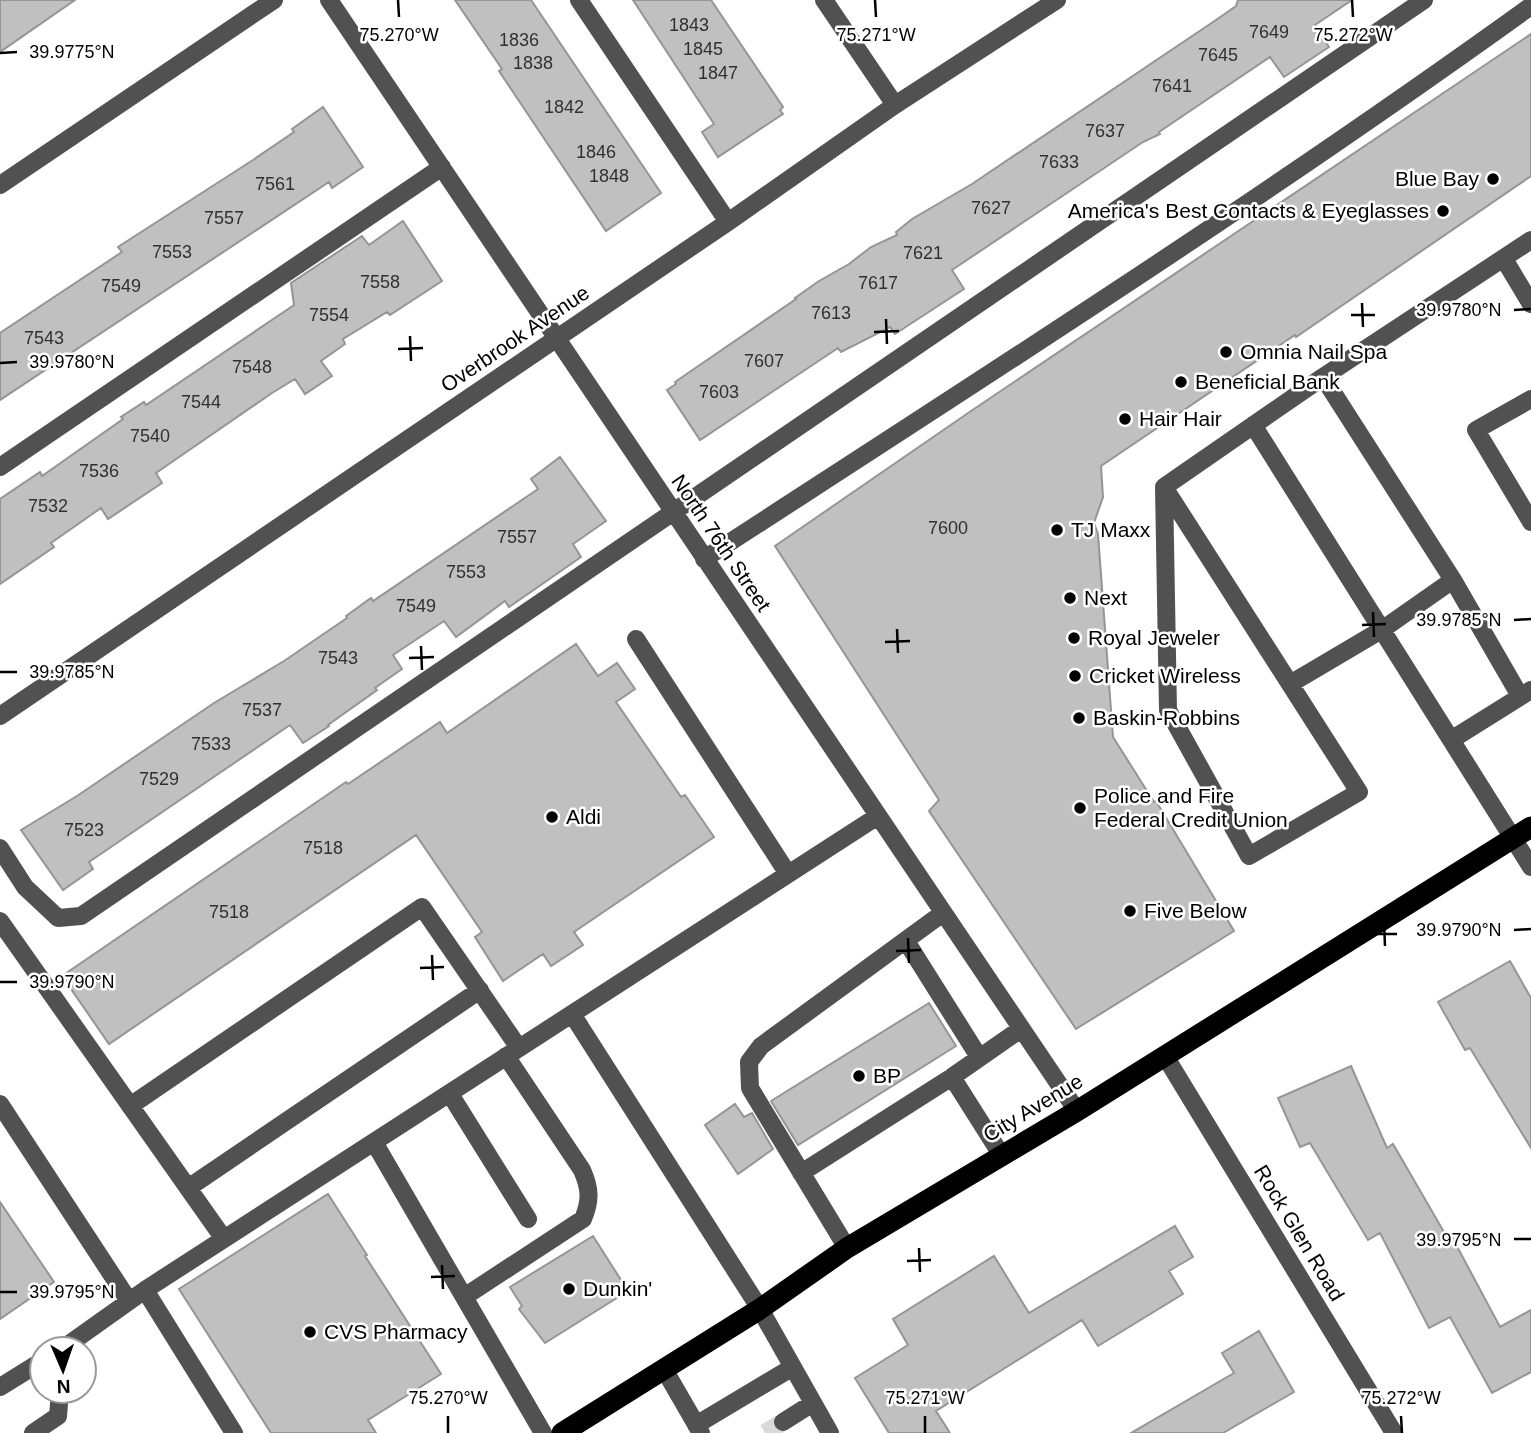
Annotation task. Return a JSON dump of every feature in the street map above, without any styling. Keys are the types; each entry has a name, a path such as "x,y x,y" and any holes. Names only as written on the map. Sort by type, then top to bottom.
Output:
{"highway":[{"name":"City Avenue","path":"562,1433 760,1309 847,1248 1077,1111 1531,827"}],"street":[{"path":"0,185 274,0"},
{"name":"North 76th Street","path":"329,0 1077,1111"},
{"path":"579,0 728,222"},
{"path":"824,0 895,105"},
{"name":"Overbrook Avenue","path":"0,716 728,222 895,105 1056,0"},
{"path":"0,848 25,887 58,918 81,916 1424,0"},
{"path":"704,559 1258,198 1387,110 1531,6"},
{"path":"0,467 442,167"},
{"path":"1164,487 1323,377 1531,240"},
{"path":"1504,259 1531,304"},
{"path":"1323,377 1526,693 1451,740"},
{"path":"1531,399 1476,430 1531,522"},
{"path":"1253,425 1531,867"},
{"path":"1164,487 1359,792 1249,856 1168,710 1164,487"},
{"path":"1290,684 1383,629 1453,580"},
{"path":"636,639 788,874"},
{"path":"82,1335 145,1290 878,816"},
{"path":"130,1105 422,907 480,990 587,1182 589,1205 583,1219 464,1297"},
{"path":"847,1248 750,1088 749,1062 761,1046 943,914"},
{"path":"0,921 224,1239"},
{"path":"906,941 979,1057"},
{"path":"188,1188 480,990"},
{"path":"572,1014 760,1309 830,1433"},
{"path":"801,1173 952,1077 1021,1028"},
{"name":"Rock Glen Road","path":"1165,1056 1394,1433"},
{"path":"952,1077 1002,1156"},
{"path":"450,1094 528,1219"},
{"path":"0,1104 129,1301"},
{"path":"374,1142 543,1433"},
{"path":"145,1290 234,1433"},
{"path":"664,1370 699,1429 793,1367"},
{"path":"0,1387 28,1370"},
{"path":"783,1422 813,1403"},
{"path":"33,1433 58,1416 59,1405"}],"building":[{"path":"0,0 75,0 0,52"},
{"path":"455,0 531,0 661,193 606,231"},
{"path":"633,0 711,0 783,107 780,110 783,114 718,157 702,132 714,124"},
{"path":"1238,0 1352,0 1315,25 1329,47 1284,77 1270,57 1159,132 1160,134 1143,142 952,270 964,289 895,334 890,327 841,352 838,348 700,440 667,390 676,384 675,382 819,281 849,264 871,247 897,235 896,232 912,219 972,184 1213,22 1236,6"},
{"path":"1531,34 1531,176 1101,466 1103,497 1094,523 1098,534 1113,737 1154,802 1156,801 1234,931 1076,1029 929,811 939,800 775,546"},
{"path":"323,107 363,167 332,188 329,182 0,400 0,333 122,252 118,247 294,132 292,129"},
{"path":"403,221 442,281 390,315 387,312 343,339 345,344 321,361 332,376 305,394 295,379 272,393 156,473 162,483 108,519 101,508 51,543 54,547 0,584 0,499 40,472 42,476 123,419 121,417 144,402 146,405 294,305 291,283 362,236 369,245"},
{"path":"560,457 606,521 573,544 581,557 509,607 505,601 456,637 444,621 393,655 402,669 329,726 303,743 290,725 89,862 93,869 63,890 21,830 77,796 214,703 284,661 347,618 346,616 371,598 373,601 538,489 531,479"},
{"name":"Aldi","path":"576,644 598,676 617,663 635,689 616,702 681,797 685,795 714,837 574,932 583,945 551,966 543,954 503,981 475,937 482,932 416,835 109,1044 62,976 346,782 348,784 440,722 447,733"},
{"path":"1510,961 1531,998 1531,1148 1470,1048 1465,1050 1438,1002"},
{"name":"BP","path":"929,1003 956,1046 798,1145 771,1101"},
{"path":"1351,1066 1387,1148 1393,1144 1448,1239 1452,1237 1500,1327 1531,1310 1531,1372 1492,1393 1450,1317 1429,1328 1380,1233 1368,1240 1310,1143 1300,1147 1278,1098"},
{"path":"735,1104 744,1117 752,1113 773,1149 738,1174 705,1125"},
{"name":"CVS Pharmacy","path":"328,1194 441,1374 368,1420 376,1433 271,1433 179,1289"},
{"path":"0,1202 54,1282 0,1319"},
{"path":"1175,1226 1193,1257 1169,1271 1183,1294 1098,1346 1082,1320 936,1411 950,1433 889,1433 855,1378 908,1345 893,1319 994,1256 1029,1313"},
{"name":"Dunkin'","path":"593,1236 628,1291 545,1343 519,1309 522,1306 510,1287"},
{"path":"1259,1331 1294,1392 1223,1433 1131,1433 1234,1373 1222,1353"}],"tunnel":[{"path":"765,1433 783,1422"}],"place":[{"name":"Blue Bay","path":"1493,179"},
{"name":"America's Best Contacts & Eyeglasses","path":"1443,211"},
{"name":"Omnia Nail Spa","path":"1226,352"},
{"name":"Beneficial Bank","path":"1181,382"},
{"name":"Hair Hair","path":"1125,419"},
{"name":"TJ Maxx","path":"1057,530"},
{"name":"Next","path":"1070,598"},
{"name":"Royal Jeweler","path":"1074,638"},
{"name":"Cricket Wireless","path":"1075,676"},
{"name":"Baskin-Robbins","path":"1079,718"},
{"name":"Police and Fire Federal Credit Union","path":"1080,808"},
{"name":"Aldi","path":"552,817"},
{"name":"Five Below","path":"1130,911"},
{"name":"BP","path":"859,1076"},
{"name":"Dunkin'","path":"569,1289"},
{"name":"CVS Pharmacy","path":"310,1332"}]}
